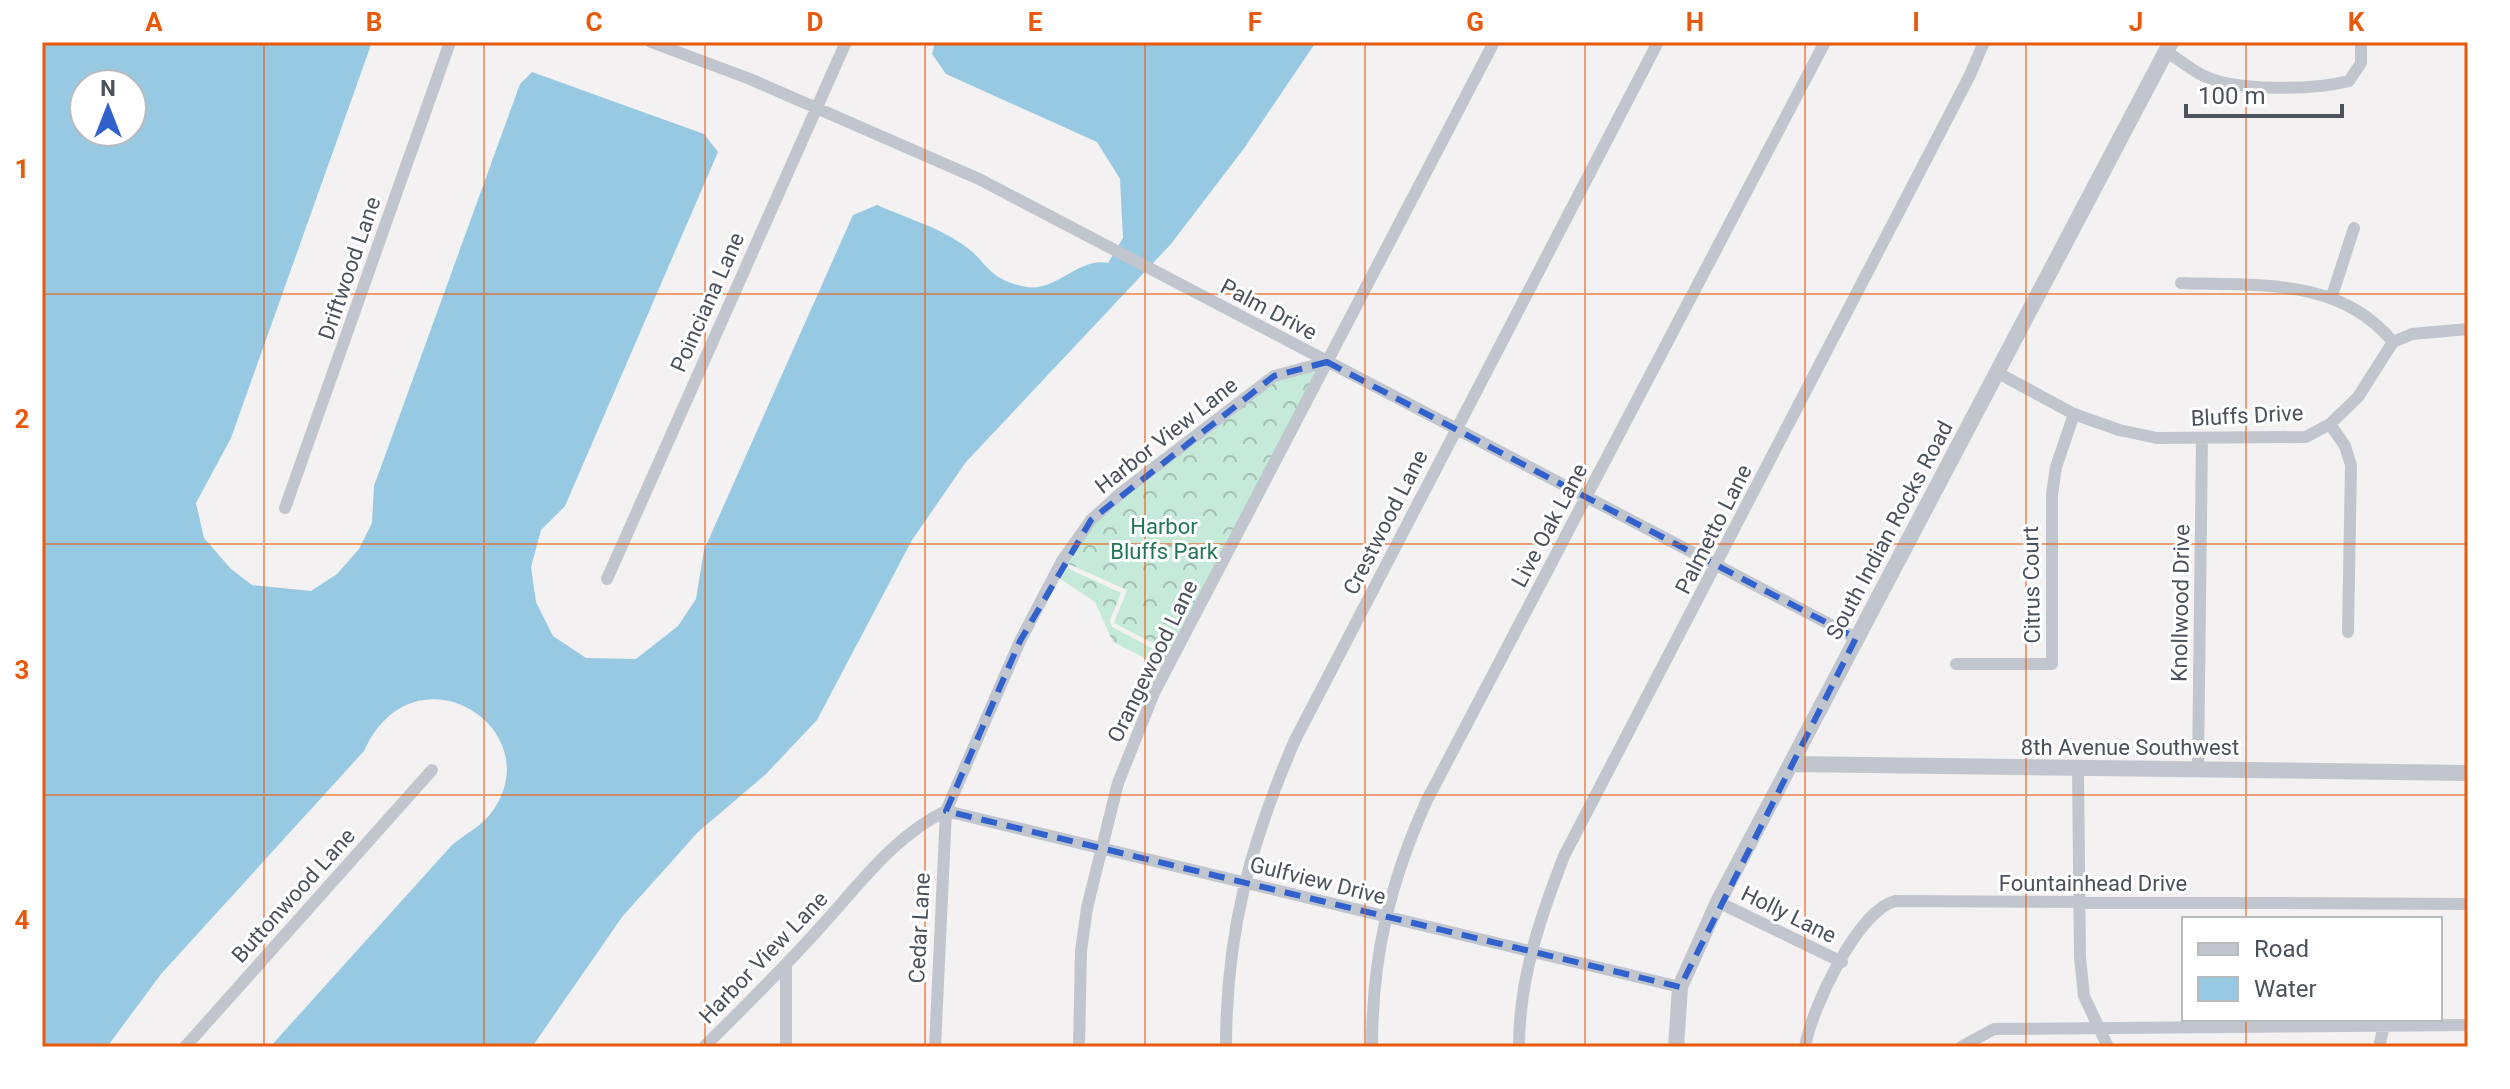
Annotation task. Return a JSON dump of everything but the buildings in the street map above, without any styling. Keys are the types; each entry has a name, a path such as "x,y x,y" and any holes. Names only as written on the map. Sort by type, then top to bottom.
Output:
{"street":[{"name":"Driftwood Lane","path":"285,508 450,42"},
{"name":"Palm Drive","path":"651,42 816,107 979,179 1856,638"},
{"name":"Poinciana Lane","path":"607,579 846,42"},
{"path":"1327,362 1494,42"},
{"name":"Crestwood Lane","path":"1226,1047 1230,948 1262,815 1295,740 1658,42"},
{"name":"Live Oak Lane","path":"1372,1047 1376,968 1384,917 1402,855 1427,800 1825,42"},
{"name":"Palmetto Lane","path":"1519,1047 1522,987 1564,856 1970,75 1984,42"},
{"path":"2168,46 2203,75 2231,85 2328,86 2349,81 2361,63 2361,42"},
{"name":"South Indian Rocks Road","path":"1676,1047 1680,987 1718,902 2168,46"},
{"path":"2332,296 2354,228"},
{"path":"2181,283 2276,286 2332,296 2366,315 2393,342 2412,334 2468,329"},
{"name":"Bluffs Drive","path":"1998,373 2074,414 2132,433 2157,438 2306,437 2330,424 2358,397 2393,342"},
{"name":"Harbor View Lane","path":"704,1047 786,965 897,844 921,823 946,811 1020,641 1062,561 1091,520 1121,493 1274,376 1327,362"},
{"name":"Orangewood Lane","path":"1079,1047 1081,951 1100,848 1118,783 1154,693 1327,362"},
{"name":"Citrus Court","path":"1956,664 2052,664 2052,494 2056,467 2074,414"},
{"path":"2330,424 2345,446 2351,465 2348,632"},
{"name":"Knollwood Drive","path":"2198,769 2202,438"},
{"name":"8th Avenue Southwest","path":"1792,764 2468,773"},
{"path":"2078,769 2079,903 2084,996 2108,1047"},
{"name":"Buttonwood Lane","path":"185,1047 432,770"},
{"name":"Gulfview Drive","path":"946,811 1680,987"},
{"name":"Cedar Lane","path":"935,1047 946,811"},
{"name":"Fountainhead Drive","path":"1805,1047 1812,1018 1865,922 1884,904 1895,901 2468,904"},
{"name":"Holly Lane","path":"1718,902 1842,962"},
{"path":"786,965 786,1047"},
{"path":"1961,1047 1994,1029 2468,1025"},
{"path":"2379,1047 2384,1026"}],"highlighted area":[{"path":"1327,362 1856,638 1680,987 946,811 1020,641 1091,520 1274,376"}],"green space":[{"name":"Harbor Bluffs Park","path":"1327,362 1174,654 1114,623 1127,590 1062,561 1091,520 1274,376"},
{"path":"1065,567 1121,593 1110,620 1112,627 1167,656 1161,666 1113,642 1095,602 1059,578"}],"water":[{"path":"42,42 372,42 231,438 196,503 204,538 231,569 252,585 311,591 337,574 359,549 372,523 374,486 520,84 532,72 704,134 718,152 565,506 541,530 531,567 536,602 553,636 586,658 636,659 678,626 696,599 704,550 853,215 877,205 921,223 962,244 1003,280 1027,287 1048,285 1087,265 1108,263 1123,238 1120,179 1097,142 946,74 932,54 935,42 1316,42 1245,147 1171,244 966,462 912,540 817,720 766,774 698,832 622,917 532,1047 270,1047 452,845 480,825 494,809 506,778 504,750 490,725 468,708 441,700 413,702 386,719 364,751 161,974 107,1047 42,1047"}]}
